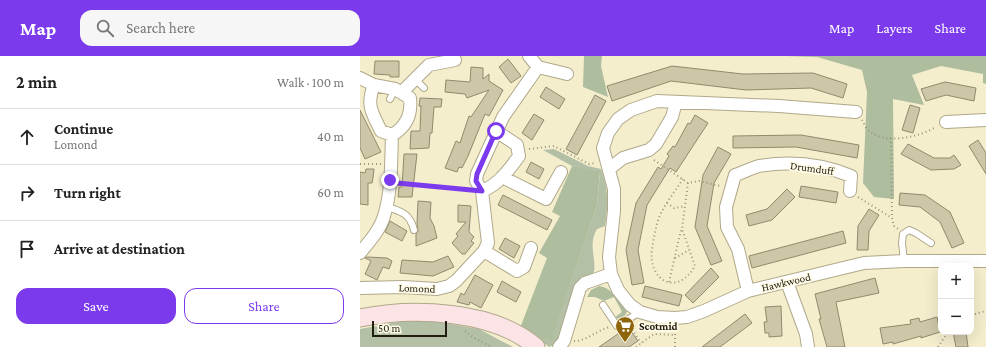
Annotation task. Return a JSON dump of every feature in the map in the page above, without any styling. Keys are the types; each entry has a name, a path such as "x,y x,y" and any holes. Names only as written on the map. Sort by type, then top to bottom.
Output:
{"street":[{"path":"529,56 538,67 567,74"},
{"path":"396,93 414,78 426,61 455,60"},
{"path":"531,248 524,267 517,271 484,251 488,243 482,191 476,181 477,174 503,117 538,67"},
{"path":"360,78 374,85 410,98 411,108 407,122 400,131 392,135 381,131 370,107 371,93 374,85"},
{"name":"Hawkwood","path":"856,112 779,106 657,101 631,110 618,119 608,133 603,148 614,189 614,211 609,258 612,274 618,290 630,305 640,312 657,317 688,317 748,291 864,263 986,260"},
{"path":"608,165 623,158 649,150 656,144 672,117 676,102"},
{"path":"946,122 986,120"},
{"path":"482,191 490,188 502,177 519,156 516,144 496,131"},
{"path":"360,253 376,233 384,218 390,180 392,135"},
{"name":"Drumduff","path":"748,291 738,249 727,227 726,207 735,176 757,166 790,164 811,165 840,171 851,176 850,191"},
{"path":"502,177 546,199 561,172"},
{"name":"Lomond","path":"360,288 403,287 437,289 449,286 456,281 484,251"},
{"path":"562,344 580,288 585,283 612,274"},
{"path":"786,282 806,334 808,347"},
{"path":"360,318 383,313 411,312 432,312 461,316 489,323 527,339 536,347"}],"lane":[{"path":"414,78 424,88"},
{"path":"386,207 403,212 411,220 414,230"},
{"path":"904,261 902,242 903,234 909,230 930,243"},
{"path":"603,305 617,326 640,312"}],"path":[{"path":"856,112 869,131 891,138 911,137 946,122"},
{"path":"891,138 892,218 894,226 903,234"},
{"path":"518,150 554,146 589,164 608,165"},
{"path":"640,153 648,156 688,183 699,181 731,189"},
{"path":"360,164 390,165"},
{"path":"682,229 695,266 693,270 678,282 669,282 660,279 656,275 652,255 660,213 683,179"},
{"path":"390,180 397,183 482,191"},
{"path":"669,282 682,229 688,183"},
{"path":"850,191 892,218"},
{"path":"667,203 674,208 685,206"},
{"path":"675,258 689,250"},
{"path":"974,314 986,311"},
{"path":"461,316 463,327 466,332 492,347"},
{"path":"675,318 675,347"},
{"path":"626,320 642,343"},
{"path":"562,344 581,341 602,329 617,326"},
{"path":"636,347 654,334 675,335"},
{"path":"938,347 946,335"}],"green space":[{"path":"584,56 602,56 601,66 608,97 583,87"},
{"path":"785,56 986,56 986,84 983,83 983,74 941,66 912,75 924,105 893,99 894,199 874,197 863,183 867,92 862,70 817,57"},
{"path":"554,149 588,166 601,169 607,191 607,211 605,226 597,229 594,235 594,270 587,290 556,344 549,347 537,337 552,339 597,205 600,173 572,166 543,150"},
{"path":"572,166 600,172 597,205 552,340 537,337 520,328 547,258 539,253 560,216 552,212"},
{"path":"599,286 612,292 628,310 621,320 615,317 622,312 614,297 604,301 595,297 587,297 591,290"},
{"path":"403,321 433,321 479,329 513,347 360,347 360,329"}],"building":[{"path":"508,59 521,76 511,83 499,67"},
{"path":"375,61 399,61 399,77 374,74"},
{"path":"672,66 743,74 813,73 847,84 843,98 811,88 746,90 671,81 612,101 607,86"},
{"path":"471,67 483,68 483,79 489,74 489,81 503,90 489,116 485,114 468,156 462,168 459,167 457,172 445,168 456,141 460,143 469,116 471,117 489,90 467,98 465,94 445,92 446,80 470,82"},
{"path":"945,82 976,88 974,101 946,95 926,101 921,89"},
{"path":"546,87 565,99 559,109 540,97"},
{"path":"595,95 606,101 577,155 566,149"},
{"path":"420,98 442,99 441,107 434,107 429,148 410,149 411,131 420,131"},
{"path":"910,105 920,108 913,133 902,130"},
{"path":"360,110 381,152 365,159 360,148"},
{"path":"534,114 544,120 532,140 522,133"},
{"path":"695,115 708,123 676,172 670,168 647,205 638,250 644,283 632,285 626,250 636,203 658,167 661,169 669,156 667,154 673,146 675,147 688,123 690,124"},
{"path":"801,135 859,145 857,158 796,147 733,148 733,136"},
{"path":"978,140 986,153 986,174 969,146"},
{"path":"908,144 934,158 950,158 954,155 961,165 954,169 931,170 901,154"},
{"path":"718,147 731,154 714,183 707,226 722,261 711,265 695,227 703,175"},
{"path":"404,154 417,154 412,197 398,197 399,187 402,187"},
{"path":"531,162 544,169 539,179 526,172"},
{"path":"366,169 374,169 372,183 368,183 368,205 360,204 360,172 365,173"},
{"path":"801,186 838,192 836,203 799,197"},
{"path":"787,189 795,197 772,220 749,226 746,215 767,209"},
{"path":"900,193 925,195 950,212 964,243 952,248 940,222 920,207 899,205"},
{"path":"503,195 552,220 547,230 498,205"},
{"path":"418,201 431,202 430,218 437,238 416,246 416,234 418,231"},
{"path":"458,205 471,206 469,232 474,237 471,241 474,243 465,254 462,254 452,243 458,236 456,234 466,222 458,222"},
{"path":"869,209 879,215 869,231 868,250 857,250 858,226"},
{"path":"390,221 407,231 402,241 385,232"},
{"path":"843,231 846,243 752,268 749,256"},
{"path":"505,238 520,246 514,258 499,249"},
{"path":"448,256 454,267 433,276 400,273 402,260 433,262"},
{"path":"365,258 387,258 392,261 389,269 383,267 377,280 365,274 371,261"},
{"path":"711,268 719,277 693,303 685,295"},
{"path":"475,275 493,285 481,308 470,302 469,305 457,302 461,293 464,295"},
{"path":"875,278 879,293 836,302 845,347 827,347 819,319 821,319 815,294"},
{"path":"502,281 521,292 516,302 497,292"},
{"path":"645,286 682,295 679,306 642,297"},
{"path":"781,306 782,336 769,337 769,333 765,333 764,322 767,322 765,307"},
{"path":"745,314 752,323 720,347 702,347"},
{"path":"937,317 938,333 893,344 893,342 883,344 880,328 911,324 910,320 919,318 920,322"},
{"path":"628,327 638,341 629,347 599,347"},
{"path":"954,335 966,335 968,347 956,347"}],"place":[{"name":"Scotmid","path":"625,343"}],"route":[{"path":"390,180 397,183 482,191 476,181 477,174 496,131"}]}
